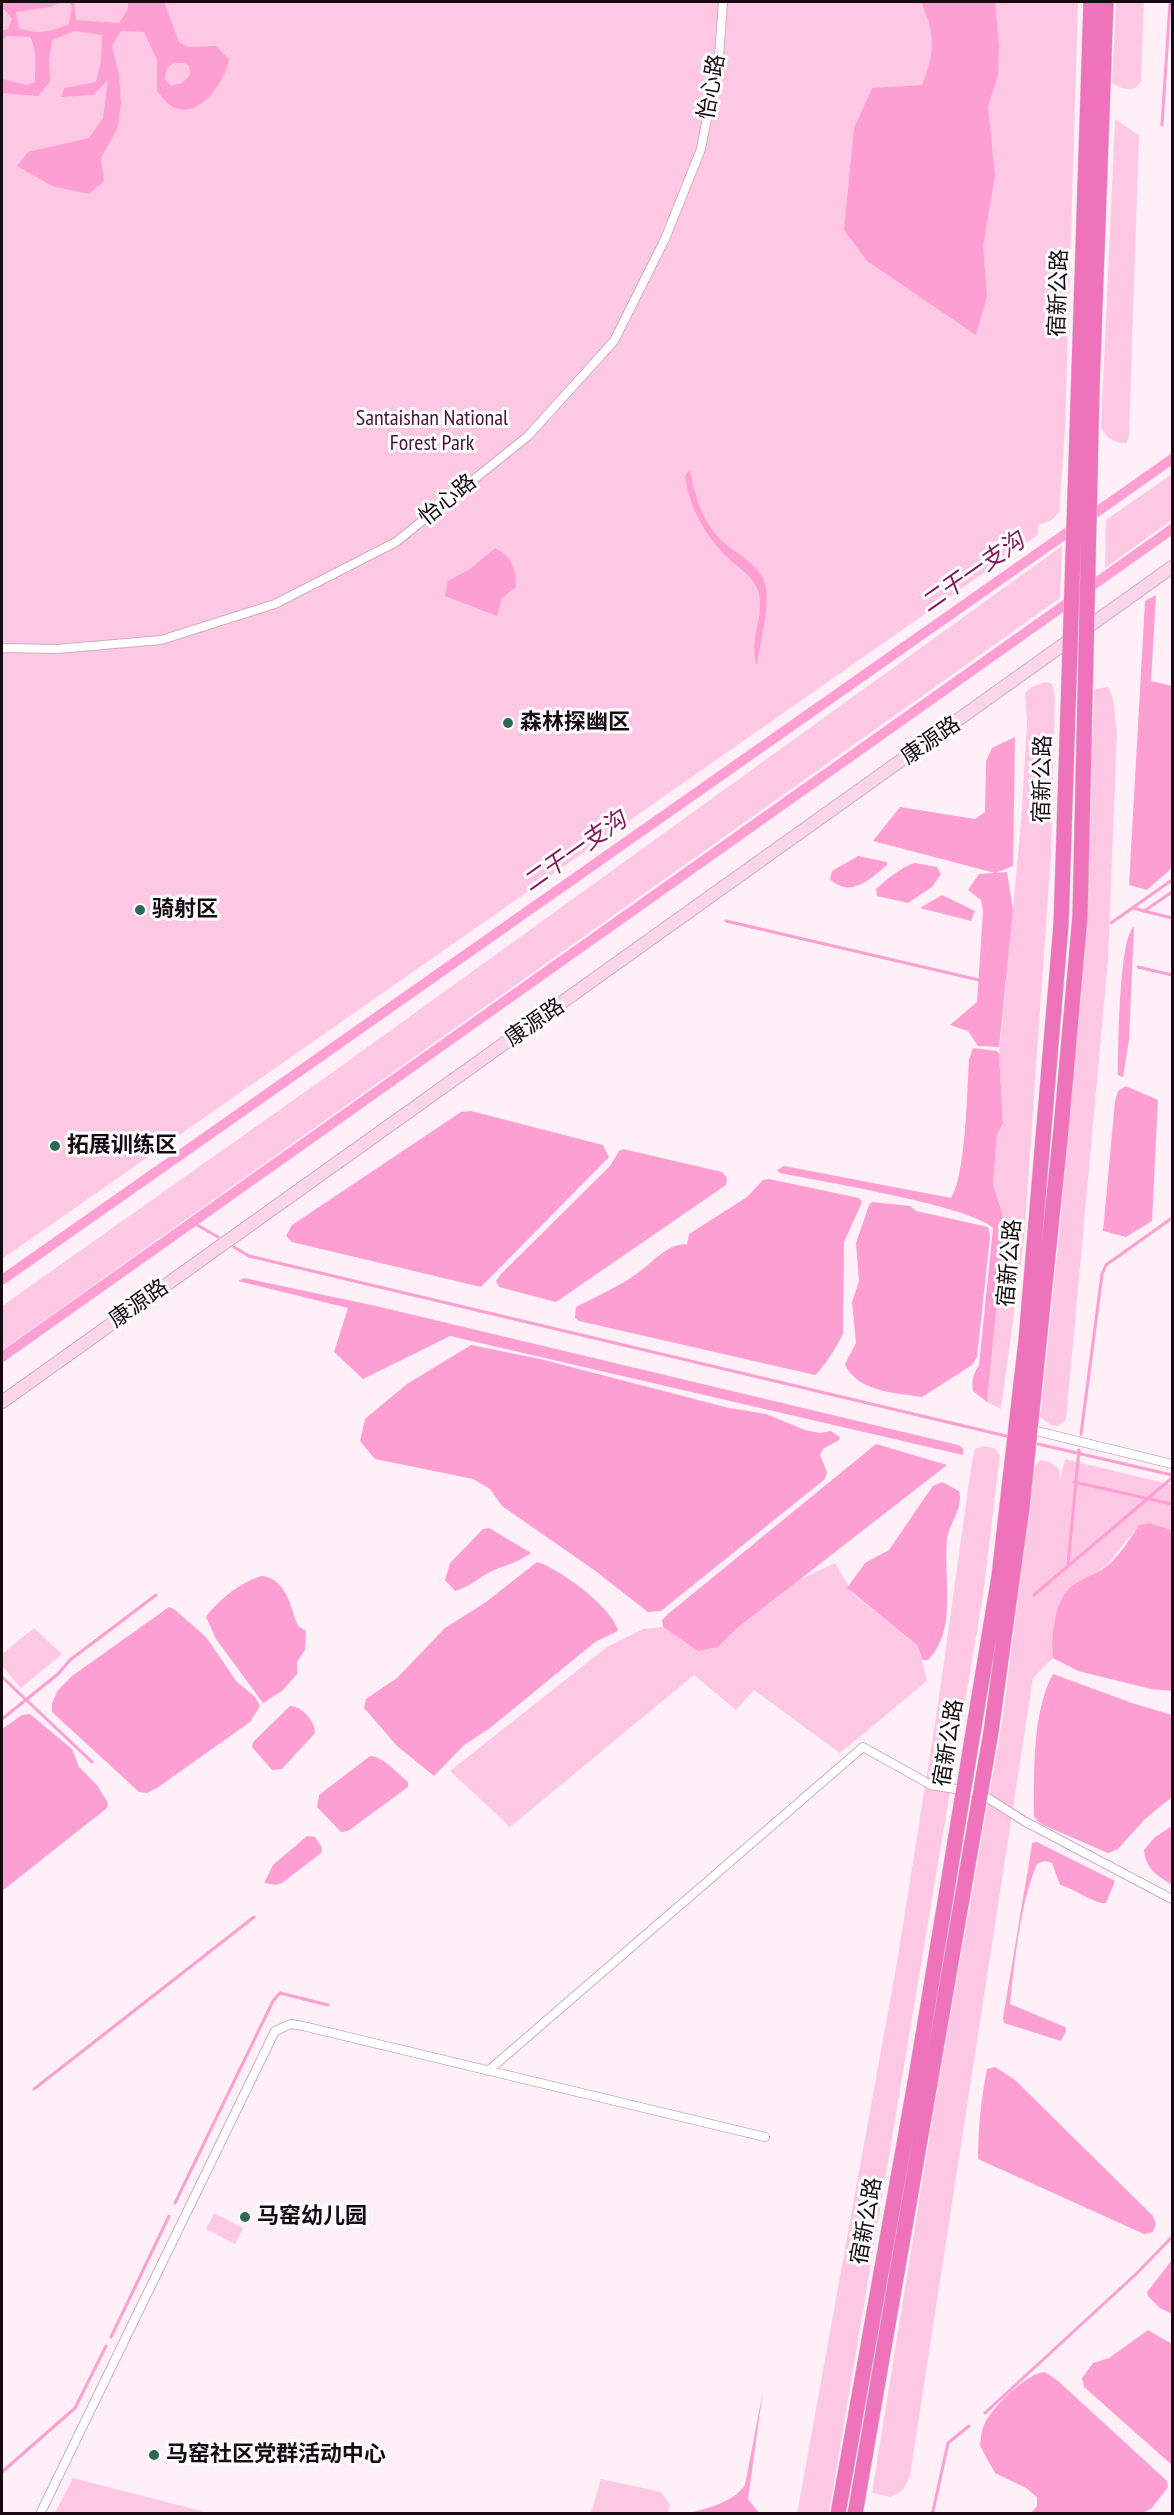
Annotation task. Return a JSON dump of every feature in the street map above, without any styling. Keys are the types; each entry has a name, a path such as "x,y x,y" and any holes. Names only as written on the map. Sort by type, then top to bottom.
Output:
{"highway":[{"name":"宿新公路","path":"855,2514 980,1793 1020,1519 1026,1340 1061,925 1091,2"},
{"name":"宿新公路","path":"838,2514 964,1790 1023,1427 1080,916 1086,629 1107,2"}],"street":[{"name":"怡心路","path":"2,648 57,650 161,640 275,604 396,542 528,436 614,341 665,239 701,149 719,56 723,2"},
{"path":"1086,629 1173,567"},
{"name":"康源路","path":"2,1402 1069,644 1086,629"},
{"path":"1023,1427 1173,1464"},
{"path":"488,2071 863,1747 931,1785 980,1793 1024,1821 1173,1899"},
{"path":"40,2514 275,2031 291,2024 303,2026 765,2137"}],"green space":[{"name":"Santaishan National Forest Park","path":"2,2 1078,2 1065,430 1059,512 1052,520 1038,525 1038,535 2,1259"},
{"path":"1116,2 1144,2 1141,82 1131,89 1112,83"},
{"path":"1115,119 1139,135 1127,443 1112,440 1101,428"},
{"path":"1172,474 1172,520 1105,568 1106,520"},
{"path":"1062,546 1060,598 2,1350 2,1306 326,1077"},
{"path":"1045,682 1052,684 1055,696 1051,853 1024,1239 1001,1409 987,1402 1005,1222 993,1184 997,1135 1003,1123 999,1054 1021,823 1027,722 1025,693 1031,687"},
{"path":"1108,687 1113,698 1117,732 1108,960 1066,1420 1058,1426 1051,1425 1040,1417 1059,1235 1086,924 1094,689"},
{"path":"983,1446 994,1448 1000,1455 983,1595 829,2513 797,2514 897,1962 937,1711 972,1461 975,1449"},
{"path":"1065,1459 1172,1485 1172,1530 1149,1523 1139,1525 1107,1565 1067,1591 1052,1649 1053,1658 1033,1678 910,2476 903,2490 891,2497 872,2493 934,2108 1003,1716 1034,1467 1040,1460 1050,1462 1059,1469 1060,1479"},
{"path":"835,1563 853,1594 918,1646 927,1681 840,1753 754,1690 736,1710 694,1675 510,1827 450,1771 607,1647 643,1629 663,1627 698,1651 718,1647 736,1629 799,1580"},
{"path":"34,1628 62,1654 21,1688 2,1666 2,1654"},
{"path":"214,2213 243,2228 235,2244 206,2229"},
{"path":"73,2478 209,2513 55,2513"},
{"path":"601,2479 661,2492 670,2504 668,2513 591,2513"}],"shaded area":[{"path":"2,2 61,2 50,7 16,12 19,28 38,32 50,31 69,24 72,6 68,2 74,2 76,20 119,23 128,9 128,2 164,2 179,42 188,47 216,46 229,59 222,78 208,97 200,105 190,109 180,109 168,104 157,91 157,60 144,32 121,31 112,46 119,75 121,103 118,127 101,158 104,181 89,194 52,186 17,166 28,152 89,138 103,118 108,80 93,95 61,97 64,88 96,82 101,61 102,35 75,31 52,40 49,59 50,82 38,96 2,93 2,79 26,85 35,82 36,65 33,42 30,37 7,36 2,40 2,31 8,29 12,19 2,7","holes":["174,63 184,63 189,66 190,75 182,83 171,86 165,79 167,68"]},
{"path":"921,2 995,2 999,45 998,75 988,107 995,175 983,246 987,296 976,335 867,261 844,230 854,128 872,88 922,85 927,73 932,43 929,24"},
{"path":"690,470 697,499 709,526 722,541 755,567 763,578 767,597 757,665 754,645 760,609 758,591 749,576 719,548 699,520 687,488 685,476"},
{"path":"495,548 512,564 516,587 502,598 497,616 445,596 448,581 470,569"},
{"path":"1156,595 1151,681 1172,686 1172,868 1147,890 1129,885 1145,601"},
{"path":"1015,737 1013,866 995,873 873,841 900,807 975,819 985,812 986,761 992,748"},
{"path":"858,856 887,862 887,865 867,881 852,887 837,885 830,879 832,871"},
{"path":"915,863 937,867 941,874 932,887 908,903 877,896 876,889 880,885 900,870"},
{"path":"1007,872 1013,910 999,1047 978,1046 968,1031 950,1025 977,1002 983,911 981,900 968,890 979,874"},
{"path":"942,895 975,911 971,921 920,908"},
{"path":"1134,927 1129,1040 1123,1077 1118,1075 1120,996 1125,950"},
{"path":"973,1048 997,1051 999,1054 1003,1123 997,1135 993,1184 1005,1222 987,1402 973,1391 972,1384 979,1365 993,1228 956,1211 859,1188 780,1173 777,1170 784,1166 951,1198 956,1187 963,1152 969,1059"},
{"path":"1126,1086 1158,1100 1152,1221 1126,1237 1103,1231 1115,1101 1118,1091"},
{"path":"471,1111 603,1145 609,1157 481,1287 292,1242 286,1236 292,1225 461,1112"},
{"path":"623,1149 722,1172 727,1178 726,1185 556,1302 499,1287 496,1281 502,1273 610,1166 619,1151"},
{"path":"769,1179 859,1198 862,1202 844,1242 843,1333 822,1368 815,1375 579,1321 575,1318 576,1307 641,1271 672,1247 687,1244 689,1234 747,1197 763,1180"},
{"path":"872,1202 910,1206 916,1211 988,1227 990,1237 977,1357 972,1365 922,1397 878,1390 868,1386 850,1373 845,1364 856,1343 852,1302 859,1281 856,1243"},
{"path":"244,1278 376,1306 958,1445 963,1448 963,1455 450,1336 363,1379 334,1352 348,1308 238,1281"},
{"path":"471,1345 540,1359 729,1408 766,1414 805,1430 820,1433 831,1431 840,1437 839,1440 823,1449 820,1455 827,1472 825,1479 661,1611 648,1612 594,1570 502,1506 490,1489 473,1479 375,1459 360,1441 365,1419 407,1384"},
{"path":"876,1444 947,1465 736,1629 718,1647 698,1651 663,1627 662,1620 668,1614"},
{"path":"942,1482 959,1491 960,1503 947,1540 947,1603 943,1634 928,1660 922,1660 918,1646 847,1588 865,1563 889,1550 933,1486"},
{"path":"1149,1523 1172,1530 1172,1691 1151,1689 1078,1671 1053,1658 1054,1623 1059,1605 1067,1591 1076,1583 1107,1566 1139,1525"},
{"path":"489,1528 531,1553 455,1591 445,1580 450,1563 483,1529"},
{"path":"537,1562 558,1572 584,1590 607,1612 618,1631 595,1642 490,1728 464,1745 434,1776 397,1746 364,1708 366,1699 397,1678 445,1628 486,1602"},
{"path":"262,1576 277,1582 282,1588 298,1626 306,1631 305,1650 297,1662 297,1674 282,1691 263,1703 216,1639 206,1617 231,1592 246,1582"},
{"path":"169,1607 206,1637 236,1681 255,1697 260,1706 250,1722 157,1788 147,1793 139,1792 52,1712 52,1703 58,1690 72,1676"},
{"path":"1053,1674 1172,1715 1172,1797 1145,1819 1118,1849 1108,1853 1041,1824 1034,1817 1034,1762 1038,1724 1046,1689"},
{"path":"290,1706 307,1715 313,1724 315,1733 282,1769 272,1770 252,1747 253,1742"},
{"path":"30,1714 72,1749 79,1767 97,1785 108,1803 107,1808 2,1891 2,1729 22,1715"},
{"path":"370,1756 390,1766 408,1782 408,1787 348,1831 341,1832 317,1807 319,1795"},
{"path":"1172,1826 1172,1885 1150,1867 1144,1850 1155,1837"},
{"path":"307,1836 315,1837 322,1848 321,1853 282,1883 276,1885 264,1883 273,1865"},
{"path":"1037,1842 1115,1881 1106,1903 1102,1903 1060,1885 1052,1863 1045,1861 1037,1864 1031,1878 1019,1933 1010,2004 1065,2027 1066,2031 1061,2041 1004,2023 1003,2018 1032,1843"},
{"path":"995,2067 1015,2080 1153,2216 1156,2224 1153,2232 1144,2234 978,2159 979,2125 987,2069"},
{"path":"1172,2260 1172,2314 1160,2308 1147,2292"},
{"path":"1148,2330 1172,2344 1172,2465 1084,2387 1082,2378 1093,2363 1109,2358"},
{"path":"1045,2372 1057,2380 1167,2481 1168,2487 1152,2508 1142,2514 1031,2513 1037,2506 1037,2497 1026,2488 995,2473 980,2446 984,2426 995,2408 1020,2384"},
{"path":"763,2391 748,2499 759,2513 686,2513 726,2501 745,2485"}],"waterway":[{"path":"1162,125 1170,2"},
{"name":"二干一支沟","path":"2,1280 1172,459"},
{"path":"2,1357 1172,529"},
{"path":"1111,923 1172,880"},
{"path":"1133,908 1144,911 1172,892"},
{"path":"1144,911 1172,918"},
{"path":"726,921 979,980"},
{"path":"1138,967 1172,975"},
{"path":"1081,1434 1102,1274 1106,1265 1172,1218"},
{"path":"192,1222 218,1237"},
{"path":"234,1247 249,1256 1006,1436"},
{"path":"1038,1444 1172,1475"},
{"path":"1068,1564 1079,1450"},
{"path":"1034,1595 1172,1478"},
{"path":"1074,1482 1172,1504"},
{"path":"2,1719 58,1674 70,1660 156,1595"},
{"path":"2,1677 92,1762"},
{"path":"34,2089 254,1917"},
{"path":"175,2203 273,2001 280,1993 328,2005"},
{"path":"111,2337 169,2216"},
{"path":"985,2413 1136,2274 1172,2237"},
{"path":"2,2472 75,2408 106,2346"},
{"path":"930,2514 933,2511 948,2443 969,2426"}],"place":[{"name":"森林探幽区","path":"508,723"},
{"name":"骑射区","path":"140,910"},
{"name":"拓展训练区","path":"55,1146"},
{"name":"马窑幼儿园","path":"245,2217"},
{"name":"马窑社区党群活动中心","path":"154,2455"}]}
